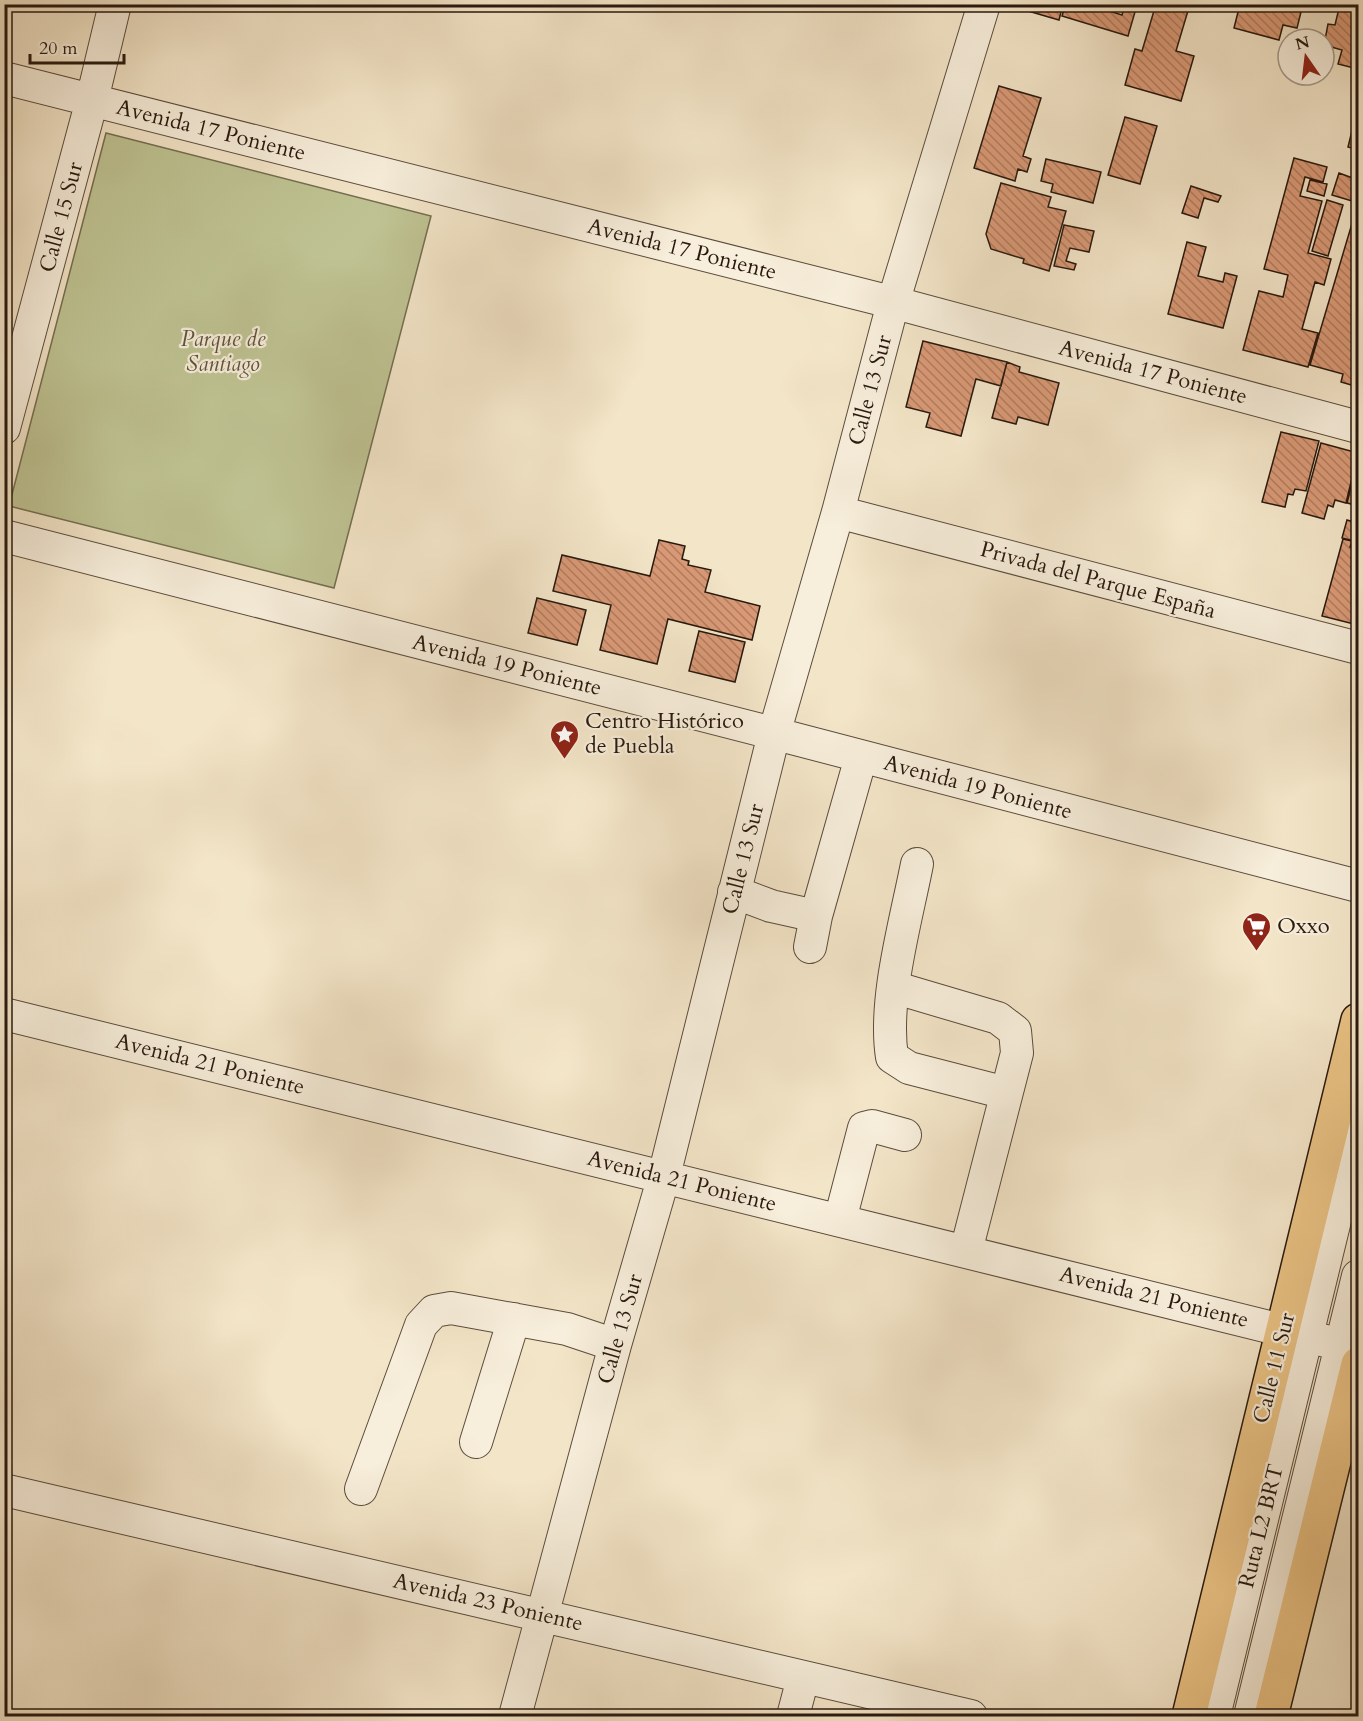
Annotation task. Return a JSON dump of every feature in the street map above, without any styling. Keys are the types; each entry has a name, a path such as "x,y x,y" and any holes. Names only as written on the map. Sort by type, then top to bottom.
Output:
{"main road":[{"name":"Calle 11 Sur","path":"1188,1716 1295,1332 1359,1020"},
{"path":"1272,1716 1353,1353"}],"street":[{"name":"Calle 15 Sur","path":"4,428 92,100 115,4"},
{"name":"Calle 13 Sur","path":"515,1716 663,1176 774,734 838,512 893,303 984,4"},
{"name":"Avenida 17 Poniente","path":"4,78 893,303 1359,427"},
{"name":"Privada del Parque España","path":"838,512 1359,648"},
{"name":"Avenida 19 Poniente","path":"4,536 1359,886"},
{"path":"810,947 816,916 861,757"},
{"path":"917,864 893,987 889,1038 892,1057 909,1068 1006,1093"},
{"path":"734,892 771,906 816,916"},
{"path":"893,987 998,1018 1015,1031 1017,1053 966,1251"},
{"name":"Avenida 21 Poniente","path":"4,1014 1295,1332 1353,1353"},
{"path":"840,1220 864,1128 872,1126 906,1136"},
{"name":"Ruta L2 BRT","path":"1214,1716 1295,1332 1359,1126"},
{"name":"Ruta L2 BRT","path":"1250,1716 1353,1353 1359,1276"},
{"path":"361,1489 421,1324 434,1311 451,1308 514,1319 567,1329 615,1345"},
{"path":"476,1442 514,1319"},
{"name":"Avenida 23 Poniente","path":"4,1490 971,1716"},
{"path":"794,1716 803,1678"}],"green space":[{"name":"Parque de Santiago","path":"106,133 431,216 334,588 9,506"}],"building":[{"path":"1022,4 1063,4 1059,20 1021,9"},
{"path":"1066,4 1087,4 1122,15 1125,4 1137,5 1128,36 1062,16"},
{"path":"1096,4 1122,4 1121,11"},
{"path":"1156,4 1190,4 1176,51 1194,56 1181,101 1125,85 1135,49 1142,51"},
{"path":"1240,4 1303,4 1297,27 1283,25 1276,27 1276,39 1234,28"},
{"path":"1340,4 1358,4 1358,69 1338,64 1342,50 1336,48 1336,27 1327,27 1328,24 1335,25"},
{"path":"999,86 1041,98 1023,156 1031,159 1027,172 1018,169 1015,181 974,168"},
{"path":"1358,106 1358,150 1348,147"},
{"path":"1125,117 1157,126 1140,184 1108,175"},
{"path":"1294,158 1327,167 1323,182 1305,177 1300,196 1322,201 1308,253 1331,259 1324,285 1315,282 1302,329 1318,333 1308,367 1243,350 1259,291 1283,297 1288,275 1264,269"},
{"path":"1046,159 1101,172 1093,203 1051,192 1053,184 1041,181"},
{"path":"1339,173 1358,180 1352,194 1352,201 1332,195"},
{"path":"1310,180 1327,184 1324,196 1307,191"},
{"path":"1001,183 1051,197 1048,207 1066,211 1049,271 1023,263 1024,259 991,249 986,234"},
{"path":"1191,186 1221,196 1218,202 1204,198 1198,218 1182,213"},
{"path":"1327,200 1343,205 1328,256 1312,251"},
{"path":"1353,220 1358,221 1358,387 1341,382 1343,374 1310,365"},
{"path":"1064,225 1094,231 1089,252 1070,248 1066,261 1076,264 1074,270 1054,266"},
{"path":"1187,242 1206,247 1198,276 1223,282 1225,273 1237,276 1223,328 1168,314"},
{"path":"923,341 1007,362 1001,386 976,379 961,436 926,427 930,413 906,407"},
{"path":"1007,362 1020,367 1019,372 1059,383 1048,425 1018,417 1016,424 992,418"},
{"path":"1281,432 1319,441 1306,491 1295,489 1293,495 1288,494 1285,507 1262,502"},
{"path":"1321,443 1358,453 1346,503 1335,500 1333,507 1328,505 1324,519 1302,513"},
{"path":"1358,459 1358,506 1347,503"},
{"path":"1347,520 1358,523 1358,542 1342,538"},
{"path":"1343,539 1352,541 1350,547 1357,549 1353,565 1358,566 1358,625 1322,616"},
{"path":"659,540 685,546 682,559 689,561 688,565 711,570 705,592 760,606 752,640 668,619 657,664 600,650 611,605 553,591 562,555 650,576"},
{"path":"537,598 586,610 577,645 528,633"},
{"path":"699,631 745,642 735,682 689,671"}],"place":[{"name":"Centro Histórico de Puebla","path":"564,760"},
{"name":"Oxxo","path":"1256,952"}]}
